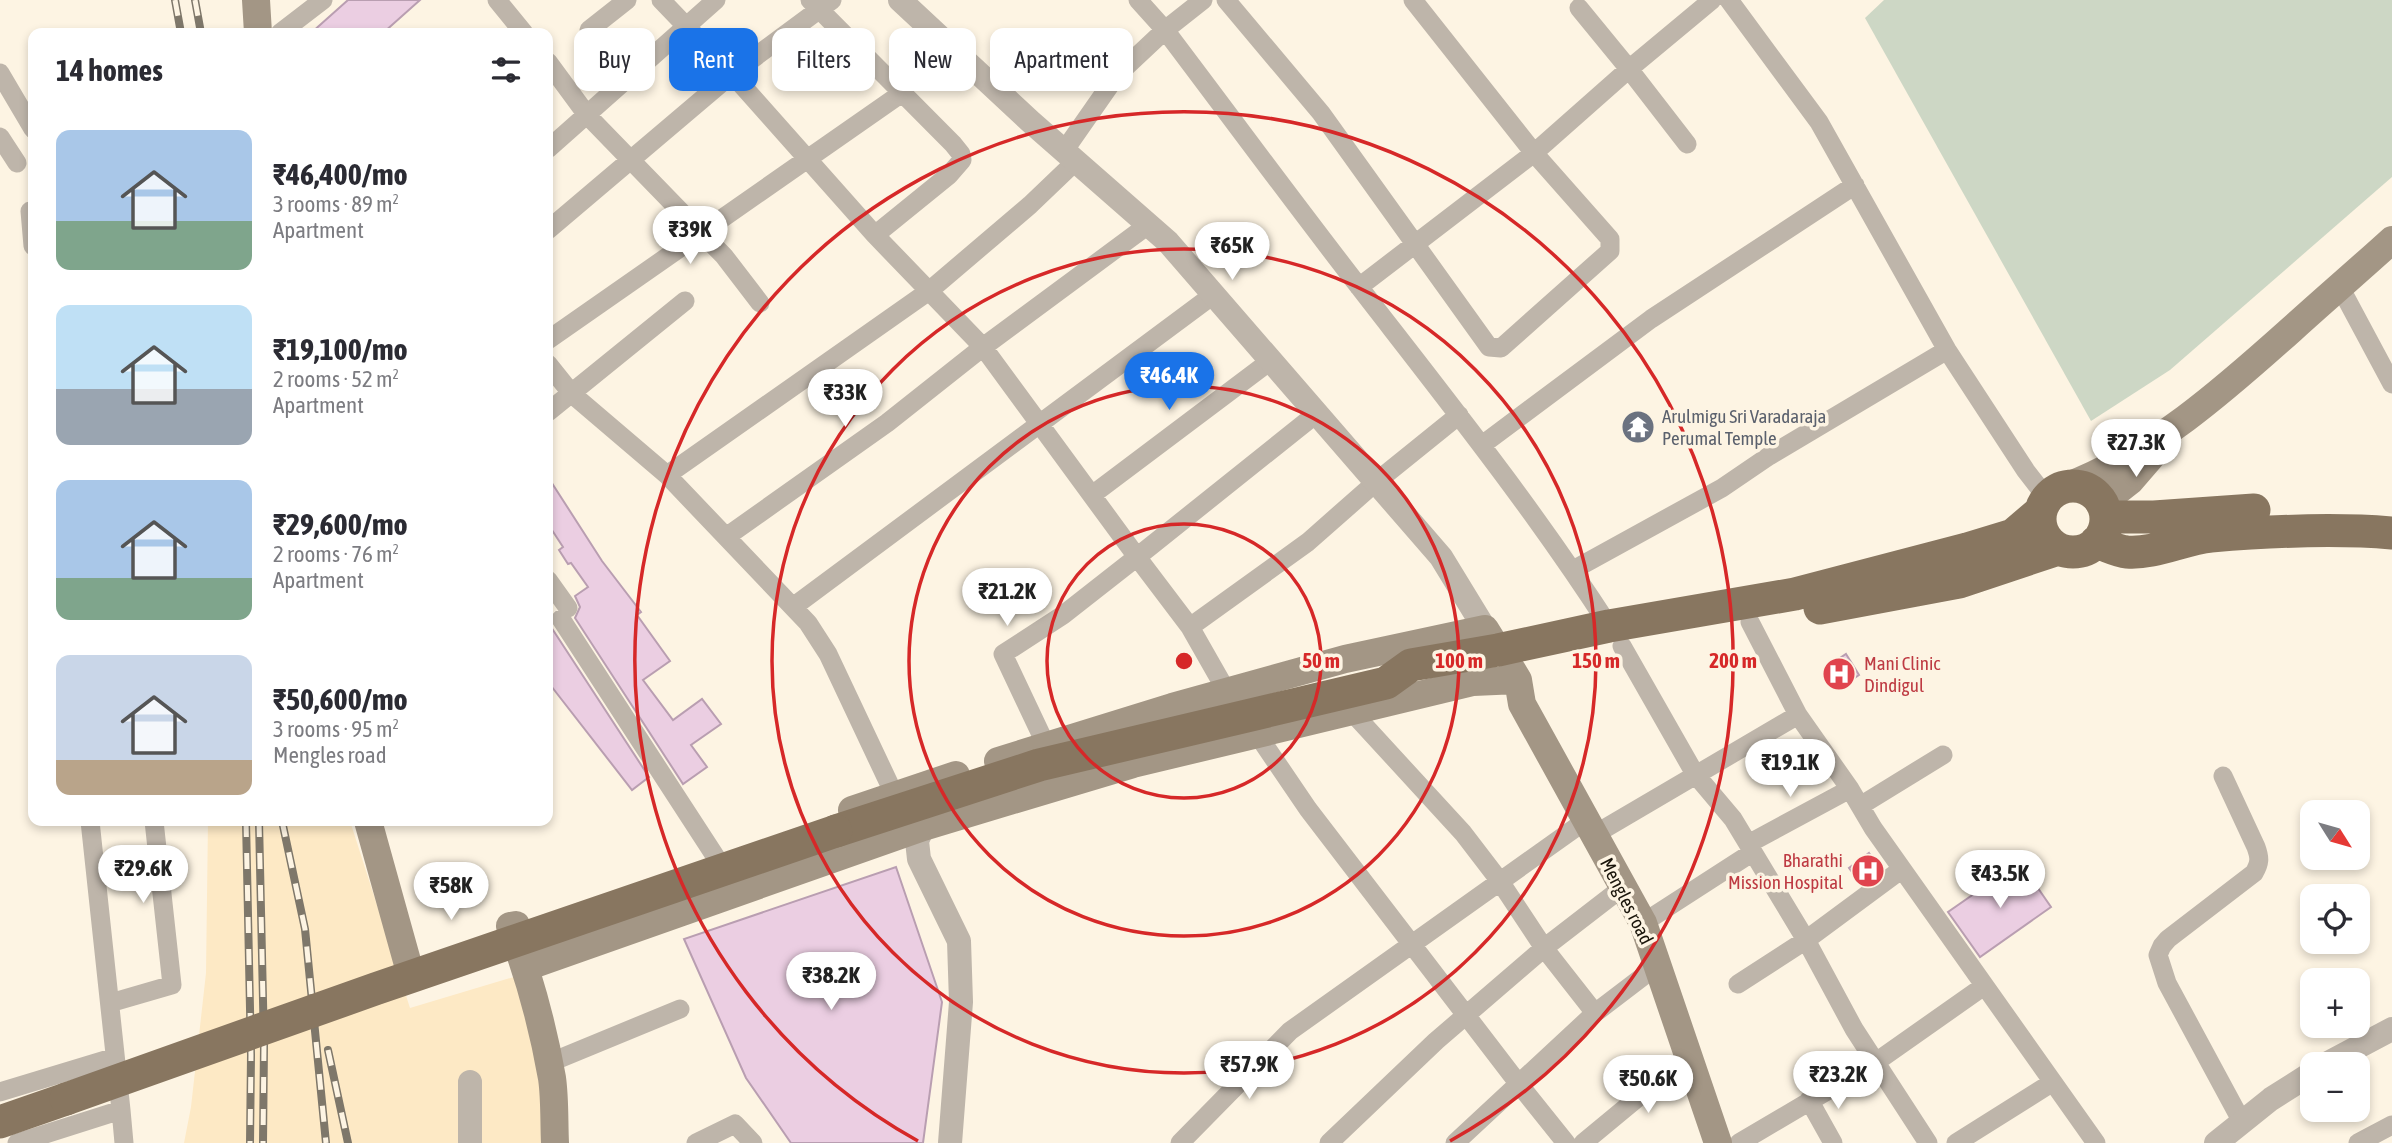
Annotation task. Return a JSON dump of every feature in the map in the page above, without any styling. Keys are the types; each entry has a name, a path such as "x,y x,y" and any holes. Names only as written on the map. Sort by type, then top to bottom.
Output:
{"highway":[{"path":"0,1122 375,989 836,831 1039,765 1365,695 1411,665 1503,657 1615,636 1795,594 1967,549 2013,535 2051,499 2078,486 2094,492 2102,521 2125,552 2146,551 2202,537 2246,533 2329,530 2392,533"},
{"path":"2051,499 2040,527 2047,540 2058,549 2071,552 2085,550 2102,521"},
{"path":"2102,521 2255,510 2327,509 2392,514"},
{"path":"1615,636 1750,622 1959,582 2058,549"}],"main road":[{"path":"256,0 258,28"},
{"path":"2051,499 2182,422 2340,288 2392,240"},
{"path":"2102,521 2130,481 2182,422"},
{"path":"555,1143 549,1063 526,967 510,926 717,859 894,794 1046,745 1345,659 1503,657"},
{"path":"526,967 922,827 1133,764 1257,734 1365,695 1473,682 1503,657"},
{"name":"Mengles road","path":"1503,657 1522,704 1643,923 1687,1056 1719,1141"},
{"path":"369,826 407,961"},
{"path":"797,830 810,867"}],"street":[{"path":"287,28 323,0"},
{"path":"497,0 520,28"},
{"path":"592,28 628,0"},
{"path":"661,0 688,28 716,0"},
{"path":"900,0 1168,242 1441,557 1503,657"},
{"path":"1138,0 1165,30 1482,445 1573,570 1615,636 1695,774 1733,819 1806,940 1854,1029 1928,1143"},
{"path":"667,475 929,291 1030,205 1070,156 1117,75 1165,30 1203,0"},
{"path":"1226,0 1321,113 1489,347 1501,348 1610,251 1612,245 1610,239 1534,153 1413,0"},
{"path":"1359,287 1534,153 1712,0"},
{"path":"1729,0 1819,122 1947,350 2026,471 2051,499"},
{"path":"758,54 821,4 961,154 961,160 949,175 875,235"},
{"path":"1579,8 1687,144"},
{"path":"655,56 669,44"},
{"path":"553,69 587,115 703,232 760,303"},
{"path":"0,73 28,121"},
{"path":"553,145 615,91"},
{"path":"553,226 712,91"},
{"path":"747,91 875,235 983,347 1190,627 1227,692"},
{"path":"553,337 902,93"},
{"path":"0,137 17,163"},
{"path":"1482,445 1651,319 1855,185"},
{"path":"726,537 887,423 983,347 1149,225"},
{"path":"2340,288 2392,384"},
{"path":"793,607 1213,295"},
{"path":"553,408 685,301"},
{"path":"1573,570 1722,488 1769,456 1947,350"},
{"path":"1092,495 1270,361"},
{"path":"553,370 572,394 667,475 808,623 828,654 894,794"},
{"path":"1046,745 1003,654 1063,615 1316,414"},
{"path":"1190,627 1308,542 1376,482 1459,415"},
{"path":"553,590 565,614 717,859"},
{"path":"1750,622 1798,715 1902,869 2096,1143"},
{"path":"1365,695 1462,833 1499,880 1544,948 1595,1013"},
{"path":"1180,1143 1290,1031 1499,880 1798,715"},
{"path":"1257,734 1308,809 1566,1143"},
{"path":"1643,923 1750,848 1943,755"},
{"path":"2223,776 2256,847 2259,864 2254,873 2168,939 2158,955 2167,984 2242,1122"},
{"path":"91,826 124,1143"},
{"path":"110,1003 172,985 154,826"},
{"path":"922,827 917,841 919,859 959,941 961,1002 950,1143"},
{"path":"1738,984 1806,940 1902,869"},
{"path":"1329,1143 1436,1041 1544,948 1623,887"},
{"path":"407,961 510,926"},
{"path":"1455,1143 1595,1013 1658,965"},
{"path":"1719,1141 1809,1100 1876,1062 1984,986"},
{"path":"549,1063 680,1009"},
{"path":"2349,1052 2392,1029"},
{"path":"1583,1143 1687,1056"},
{"path":"0,1092 115,1058"},
{"path":"2217,1143 2271,1099 2300,1081"},
{"path":"470,1082 470,1143"},
{"path":"1956,1143 2053,1083"},
{"path":"1809,1100 1833,1143"},
{"path":"17,1143 121,1110"},
{"path":"696,1143 735,1124 753,1143"},
{"path":"2358,1143 2392,1125"}],"shaded area":[{"path":"208,826 352,826 410,1008 517,976 543,1048 542,1143 184,1143 191,1107 206,973"}],"green space":[{"path":"1884,0 2392,0 2392,177 2170,370 2091,421 1865,18"}],"building":[{"path":"348,0 420,0 389,28 317,28"},
{"path":"553,485 602,561 641,612 637,615 670,661 643,680 673,720 702,699 721,724 691,745 707,767 683,784 575,618 580,607 575,596 588,587 559,550 563,547 553,532"},
{"path":"553,630 649,777 632,790 553,688"},
{"path":"1846,654 1859,675 1838,689 1825,668"},
{"path":"1869,853 1881,869 1861,884 1849,868"},
{"path":"2020,862 2051,907 1980,957 1948,912"},
{"path":"896,867 942,1002 923,1143 791,1143 746,1078 684,939"}],"railway":[{"path":"175,0 180,28"},
{"path":"195,0 200,28"},
{"path":"246,826 250,1143"},
{"path":"259,826 264,1045 263,1143"},
{"path":"283,826 305,929 326,1143"},
{"path":"328,1050 348,1143"}],"place":[{"name":"Arulmigu Sri Varadaraja Perumal Temple","path":"1638,427"},
{"name":"Mani Clinic Dindigul","path":"1839,674"},
{"name":"Bharathi Mission Hospital","path":"1868,871"}]}
